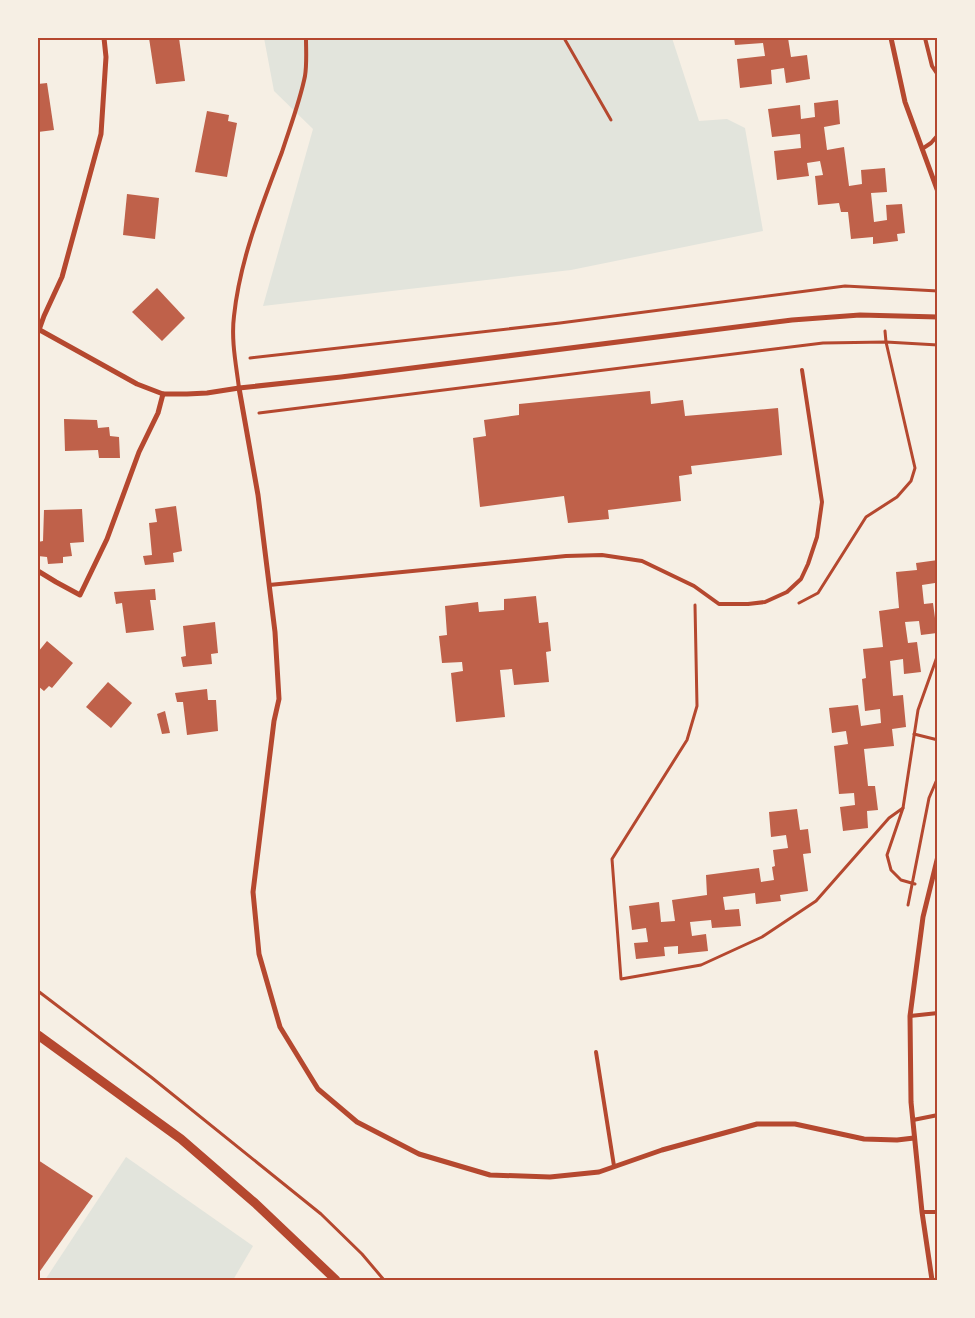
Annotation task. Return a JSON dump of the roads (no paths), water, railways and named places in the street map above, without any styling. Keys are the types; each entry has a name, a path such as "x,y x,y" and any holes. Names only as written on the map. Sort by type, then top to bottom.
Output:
{"street":[{"path":"104,38 106,57 101,134 62,277 38,330 137,384 163,394 207,393 792,320 860,315 938,317"},
{"path":"891,38 905,102 938,192"},
{"path":"240,388 258,495 275,632 279,699 274,721 253,892 259,954 280,1026 318,1089 357,1122 419,1154 490,1175 550,1177 599,1172 662,1150 757,1124 795,1124 864,1139 897,1140 914,1138"},
{"path":"38,571 80,595 107,540 140,452 158,413 163,394"},
{"path":"932,1280 922,1212 911,1102 910,1016 923,917 938,856"},
{"path":"38,1036 181,1139 255,1203 336,1280"}],"lane":[{"path":"240,388 233,344 233,318 240,277 253,232 292,123 305,74 306,38"},
{"path":"925,38 932,66 938,75"},
{"path":"922,149 938,135"},
{"path":"269,585 566,556 602,555 642,561 694,586 719,604 765,602 787,592 801,579 817,537 822,502 802,370"},
{"path":"910,1016 938,1014"},
{"path":"596,1052 614,1166"},
{"path":"913,1120 938,1115"},
{"path":"922,1212 938,1212"}]}
